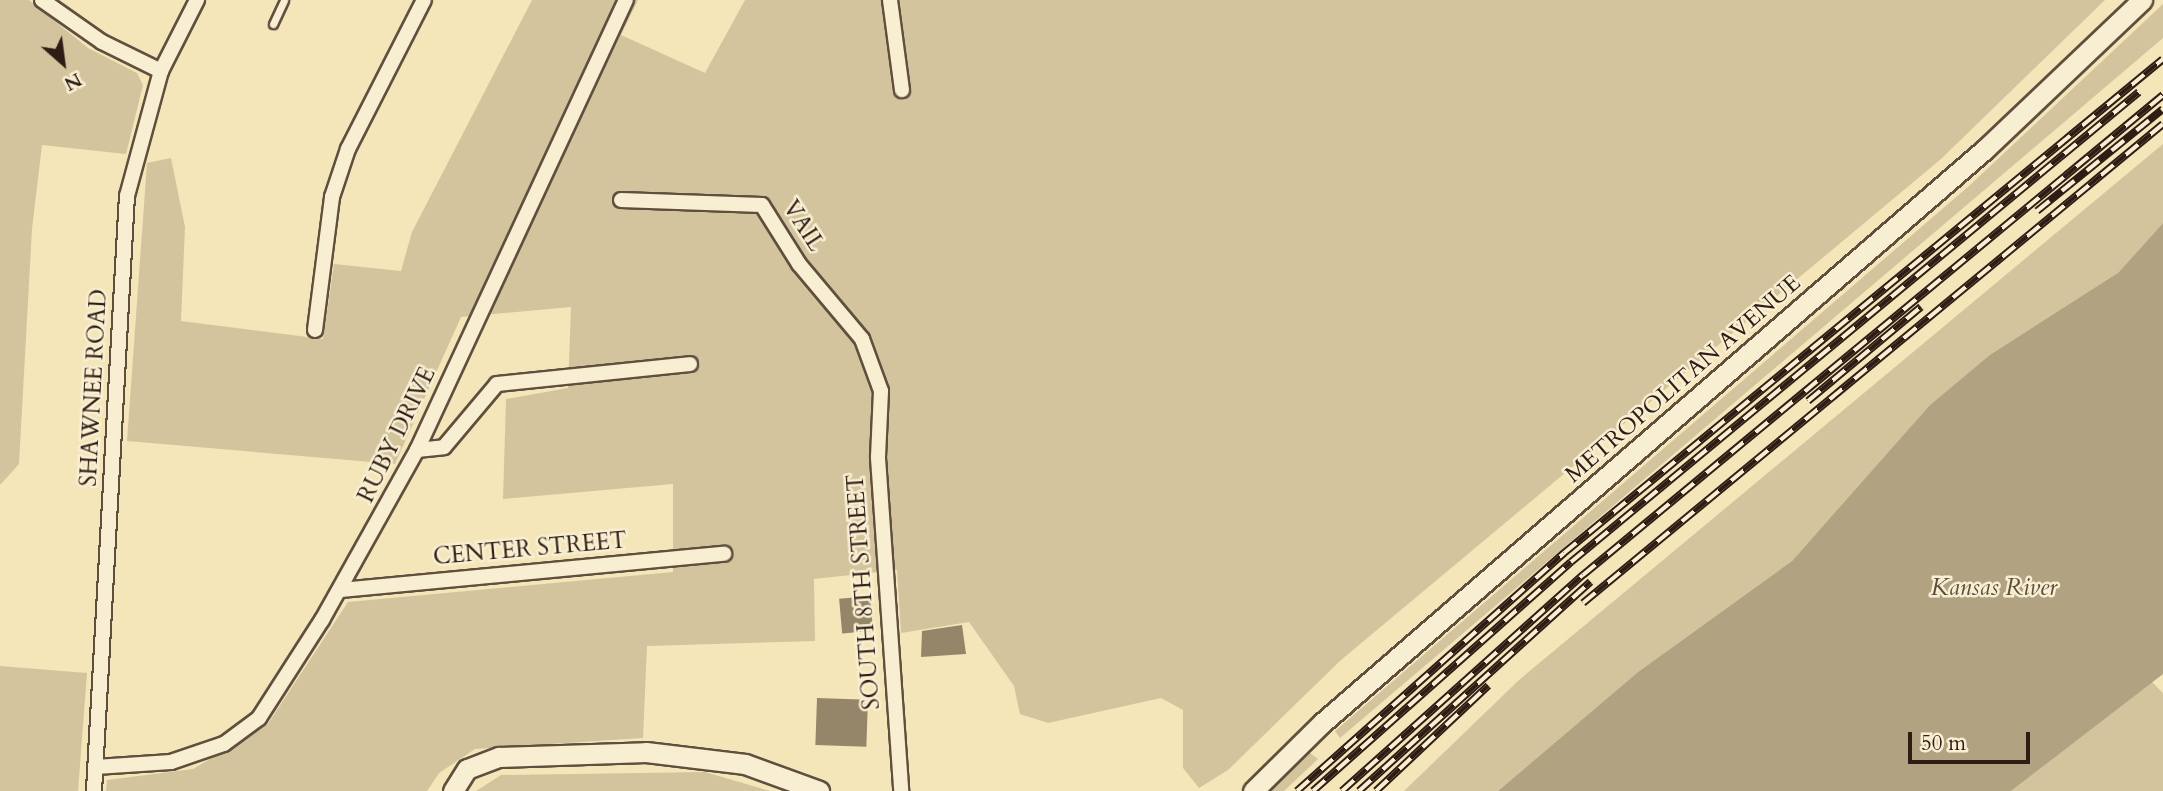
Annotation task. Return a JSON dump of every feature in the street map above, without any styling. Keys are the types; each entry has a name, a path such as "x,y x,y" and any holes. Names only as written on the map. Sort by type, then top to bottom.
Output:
{"main road":[{"name":"METROPOLITAN AVENUE","path":"1253,791 1322,723 1984,150 2142,0"},
{"path":"453,791 467,769 499,757 646,752 745,764 818,791"}],"street":[{"path":"42,0 103,42 161,71"},
{"name":"SHAWNEE ROAD","path":"94,791 127,196 161,71 197,0"},
{"path":"315,330 340,173 424,0"},
{"name":"RUBY DRIVE","path":"96,767 171,762 224,744 250,725 340,590 417,450 626,0"},
{"path":"890,0 902,90"},
{"name":"VAIL","path":"621,200 762,205 799,264 862,339 881,391"},
{"path":"417,450 444,447 498,384 690,365"},
{"name":"SOUTH 8TH STREET","path":"881,391 878,458 901,791"},
{"name":"CENTER STREET","path":"340,590 724,554"}],"lane":[{"path":"273,24 284,0"}],"shaded area":[{"path":"0,0 29,0 88,48 137,73 143,85 126,154 42,145 32,229 19,464 0,485"},
{"path":"532,0 638,0 621,35 705,73 745,0 2105,0 1941,159 1341,660 1228,770 1199,788 1183,768 1183,710 1161,698 1048,723 1020,714 1014,686 969,622 901,633 897,570 814,579 815,641 647,646 643,738 475,749 439,773 427,791 106,791 107,780 193,769 267,725 348,602 673,572 673,484 503,499 506,399 568,388 571,307 461,317 395,464 127,441 147,163 171,158 185,227 181,321 323,339 334,264 401,271 412,232"},
{"path":"2163,4 2163,38 1340,738 1335,731 1969,186"},
{"path":"2163,144 2163,223 2118,273 1929,406 1792,561 1638,672 1498,791 1404,791 1519,680"},
{"path":"0,666 87,673 78,791 0,791"},
{"path":"2151,681 2163,693 2163,791 2011,791"},
{"path":"1310,753 1318,759 1284,791 1270,791"},
{"path":"705,772 770,791 476,791 501,775"}],"water":[{"name":"Kansas River","path":"2163,223 2163,674 2011,791 1498,791 1638,672 1792,561 1929,406 1990,355 2118,273"}],"building":[{"path":"870,596 873,631 842,634 839,599"},
{"path":"962,625 966,654 921,657 922,631"},
{"path":"817,698 868,700 866,747 815,745"}],"railway":[{"path":"1297,791 1564,553 2163,59"},
{"path":"1313,791 1571,562 2139,92"},
{"path":"1342,791 1583,575 2163,95"},
{"path":"2037,211 2163,109"},
{"path":"1583,603 2163,124"},
{"path":"1808,401 1921,307"},
{"path":"1359,791 1590,582"},
{"path":"1376,791 1488,686"}]}
